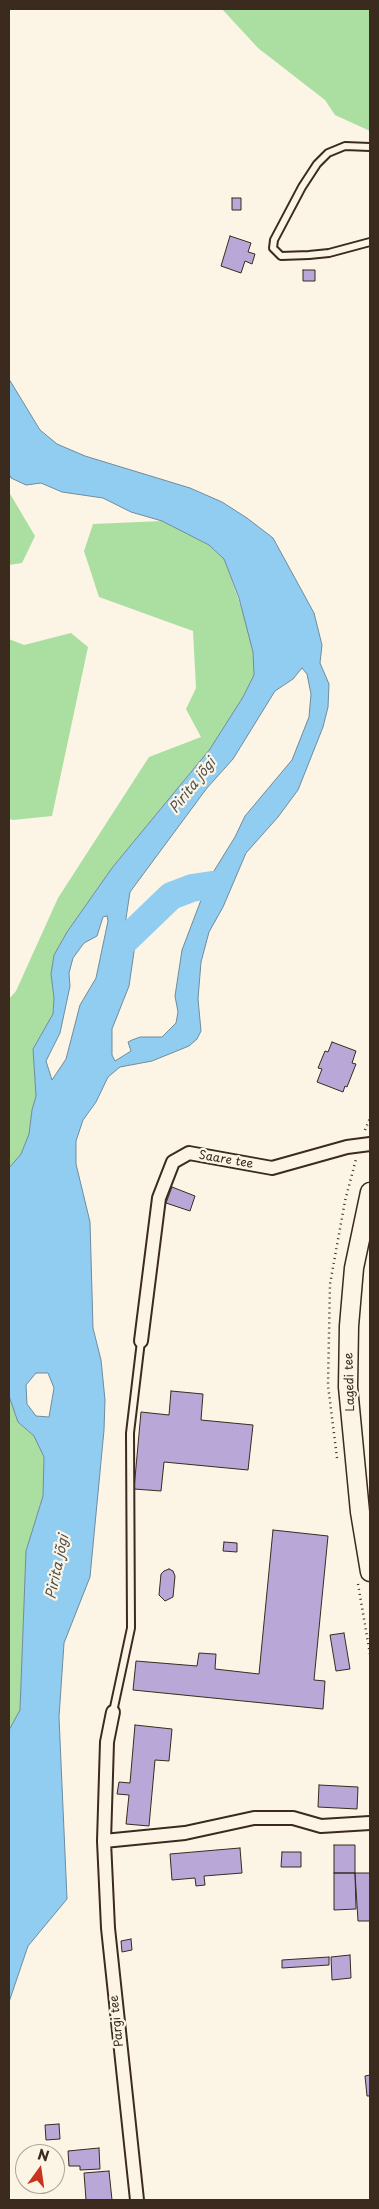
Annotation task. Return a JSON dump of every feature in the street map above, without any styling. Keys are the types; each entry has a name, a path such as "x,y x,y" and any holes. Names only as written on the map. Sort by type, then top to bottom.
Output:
{"street":[{"name":"Saare tee","path":"142,1341 159,1198 173,1162 189,1153 272,1168 347,1147 370,1144"},
{"name":"Lagedi tee","path":"370,1192 354,1268 349,1326 348,1387 360,1512 370,1572"},
{"name":"Pargi tee","path":"113,1712 107,1742 104,1841 108,1928 137,2200"},
{"path":"104,1841 185,1833 254,1818 293,1818 321,1826 370,1823"}],"lane":[{"path":"370,147 345,146 328,153 302,187 274,240 272,248 281,256 309,255 329,253 370,242"},
{"path":"113,1712 131,1628 130,1433 142,1341"}],"green space":[{"path":"222,9 370,9 370,131 335,115 325,100 258,48"},
{"path":"9,492 35,536 22,563 9,565"},
{"path":"162,521 209,545 224,559 248,626 253,652 254,675 243,697 210,749 112,868 67,932 54,955 51,974 54,998 53,1014 33,1049 36,1096 29,1134 21,1154 9,1168 9,999 16,991 58,898 149,757 201,737 186,709 196,688 193,631 99,597 84,551 93,524"},
{"path":"71,633 88,647 52,816 9,819 9,639 24,645"},
{"path":"9,1396 18,1422 34,1436 44,1457 43,1496 26,1551 20,1711 9,1730"}],"water":[{"path":"9,379 40,430 57,444 85,456 190,488 222,502 273,538 314,613 322,645 320,663 329,684 328,707 323,727 298,790 278,817 246,853 223,907 209,932 201,962 198,999 201,1031 197,1039 189,1046 152,1061 120,1067 108,1077 96,1102 83,1120 76,1141 76,1164 90,1222 93,1328 101,1360 105,1400 104,1430 90,1577 64,1643 59,1717 67,1899 28,1946 9,2002 9,1730 20,1710 26,1551 43,1496 44,1457 34,1436 18,1422 9,1396 9,1168 21,1154 29,1134 36,1096 33,1049 53,1014 54,998 51,974 54,955 67,932 112,868 210,749 243,697 254,675 253,652 239,598 224,559 209,545 162,521 131,512 103,498 62,492 41,483 26,485 11,478 9,474","holes":["302,668 307,674 311,694 309,717 292,760 245,816 235,837 209,879 182,950 175,996 178,1012 176,1023 162,1037 140,1037 128,1042 131,1051 115,1061 112,1055 112,1029 129,986 135,945 125,925 130,892 207,788 233,759 275,691 293,679","107,916 108,921 96,978 80,1005 66,1059 52,1080 46,1061 60,1033 70,986 69,973 73,958 84,943 97,936 103,917","36,1373 48,1373 54,1388 49,1417 36,1416 27,1404 26,1385"]}],"building":[{"path":"232,198 241,198 241,210 232,210"},
{"path":"230,236 251,243 248,252 255,254 252,264 245,261 241,273 221,266"},
{"path":"303,270 315,270 315,281 303,281"},
{"path":"332,1042 356,1051 352,1063 356,1064 347,1087 345,1086 343,1092 317,1082 322,1069 318,1068 325,1051 328,1052"},
{"path":"172,1187 195,1196 190,1211 166,1203"},
{"path":"171,1391 203,1394 201,1420 253,1425 248,1470 164,1462 161,1491 134,1489 141,1412 169,1415"},
{"path":"273,1530 328,1536 314,1680 325,1681 323,1709 133,1690 136,1661 197,1666 199,1653 216,1654 215,1669 259,1674"},
{"path":"224,1542 237,1543 237,1552 223,1551"},
{"path":"169,1569 173,1571 175,1576 173,1597 165,1601 159,1595 161,1574"},
{"path":"344,1633 350,1669 336,1671 330,1635"},
{"path":"135,1725 172,1729 169,1761 155,1760 149,1826 126,1824 129,1795 117,1794 119,1782 130,1783"},
{"path":"319,1785 358,1787 357,1809 318,1807"},
{"path":"334,1845 355,1845 355,1873 334,1873"},
{"path":"240,1848 242,1873 204,1876 205,1885 196,1886 195,1878 172,1880 170,1854"},
{"path":"282,1852 301,1852 301,1867 281,1867"},
{"path":"334,1873 355,1873 356,1909 334,1910"},
{"path":"355,1873 370,1873 370,1921 358,1921"},
{"path":"131,1939 132,1950 122,1952 121,1941"},
{"path":"350,1955 351,1978 332,1980 331,1957"},
{"path":"329,1957 329,1965 282,1968 282,1960"},
{"path":"370,2075 370,2096 367,2096 365,2076"},
{"path":"59,2124 60,2139 46,2140 45,2125"},
{"path":"99,2148 100,2169 80,2170 80,2166 69,2166 68,2151"},
{"path":"109,2171 112,2200 86,2200 84,2173"}],"waterway":[{"name":"Pirita jõgi","path":"118,947 171,896 192,888 212,885"}]}
